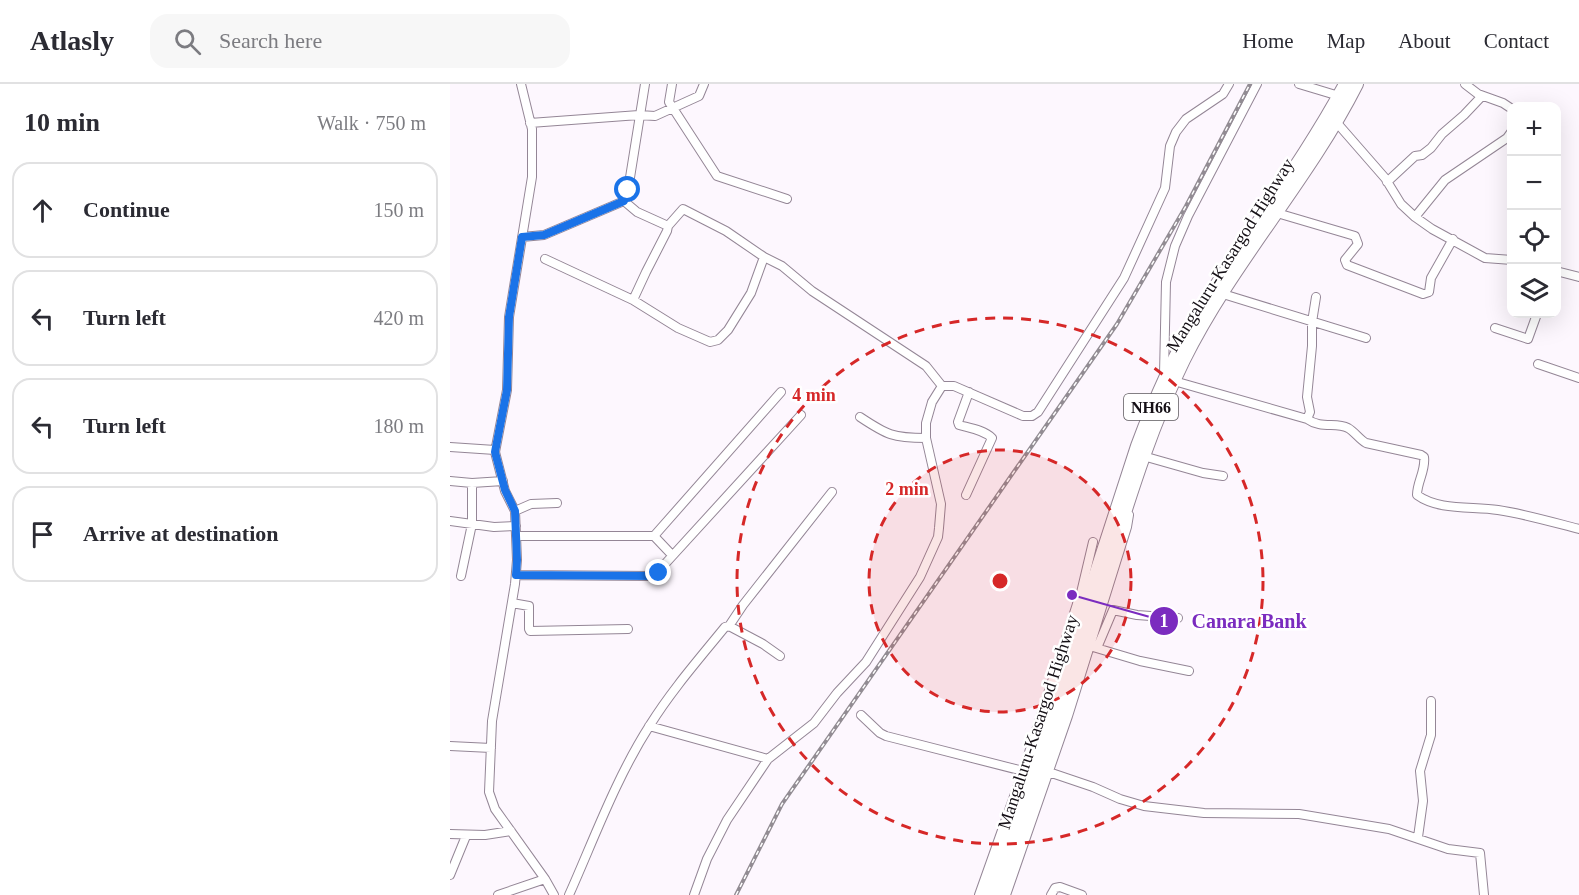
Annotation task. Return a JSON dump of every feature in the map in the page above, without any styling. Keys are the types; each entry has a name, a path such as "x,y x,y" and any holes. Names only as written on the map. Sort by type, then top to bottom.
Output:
{"highway":[{"name":"Mangaluru-Kasargod Highway","path":"998,895 1091,587 1137,446 1199,313 1345,84"},
{"name":"Mangaluru-Kasargod Highway","path":"988,895 1035,768 1169,379 1337,123 1357,84"}],"street":[{"path":"521,84 531,123 531,177 509,317 507,390 495,450 503,481 515,511 516,575 492,721 489,792 495,809 554,895"},
{"path":"522,237 544,235 624,201 628,190 645,84"},
{"path":"672,84 669,102 717,176 787,199"},
{"path":"531,123 639,115 655,116 699,96 704,84"},
{"path":"942,386 954,386 1023,416 1032,416 1038,412 1124,278 1165,188 1170,146 1176,132 1186,118 1223,94 1229,84"},
{"path":"1257,84 1188,216 1175,246 1166,282 1169,379 1307,419 1313,423 1351,429 1360,440 1366,443 1403,450 1424,457 1425,462 1417,495 1429,502 1438,505 1500,510 1579,529"},
{"path":"1299,84 1339,96"},
{"path":"1465,84 1482,96 1507,106"},
{"path":"1387,182 1415,156 1422,155 1431,148 1442,134 1482,96"},
{"path":"1337,123 1387,182 1401,204 1415,217 1485,258 1507,260"},
{"path":"1415,217 1445,180 1507,138"},
{"path":"624,201 637,212 668,226"},
{"path":"633,300 668,226 683,209 726,231 782,266 812,291 926,366 942,386"},
{"path":"1277,213 1355,236 1358,244 1345,260 1347,265 1423,294 1429,292 1431,278 1453,240"},
{"path":"545,259 633,300 657,316 710,342 718,340 725,334 751,293 764,256"},
{"path":"1561,272 1579,277"},
{"path":"1223,294 1366,338"},
{"path":"1307,419 1310,412 1307,397 1312,346 1311,322 1316,297"},
{"path":"1495,328 1528,339 1536,318"},
{"path":"1538,364 1579,378"},
{"path":"694,895 706,859 727,820 768,759 814,723 837,693 866,662 920,577 938,537 940,511 926,438 926,423 932,402 942,386"},
{"path":"654,536 781,392"},
{"path":"966,495 992,438 959,425 958,422 969,392"},
{"path":"516,575 654,576 801,415"},
{"path":"860,417 889,435 901,438 926,438"},
{"path":"450,447 495,450"},
{"path":"1143,456 1203,473 1223,476"},
{"path":"450,481 472,483 503,481"},
{"path":"461,576 472,524 472,483"},
{"path":"569,895 620,782 649,726 680,683 725,627 729,626 742,605 832,492"},
{"path":"1093,647 1127,527 1130,496"},
{"path":"515,511 531,504 557,503"},
{"path":"450,521 516,531 654,536 672,555"},
{"path":"1006,895 1035,768 1093,542"},
{"path":"1079,597 1091,587"},
{"path":"512,603 529,606 530,631 628,629"},
{"path":"980,895 1035,768 1113,609 1137,615 1178,618"},
{"path":"729,626 780,656"},
{"path":"1093,647 1140,661 1189,671"},
{"path":"1418,837 1423,801 1420,771 1431,735 1431,701"},
{"path":"861,715 886,736 1035,768 1144,806 1204,813 1299,814 1389,829 1448,849 1480,853 1484,895"},
{"path":"649,726 768,759"},
{"path":"450,746 491,748"},
{"path":"450,834 466,836 511,831"},
{"path":"450,875 466,836"},
{"path":"498,895 545,879"},
{"path":"1051,895 1055,888 1060,887 1082,895"}],"railway":[{"path":"736,895 782,804 1117,324 1186,206 1250,84"}],"place":[{"name":"Canara Bank","path":"1072,595"}],"route":[{"path":"628,190 624,201 544,235 522,237 509,317 507,390 495,452 505,490 515,511 516,575 654,576 659,573"}]}
